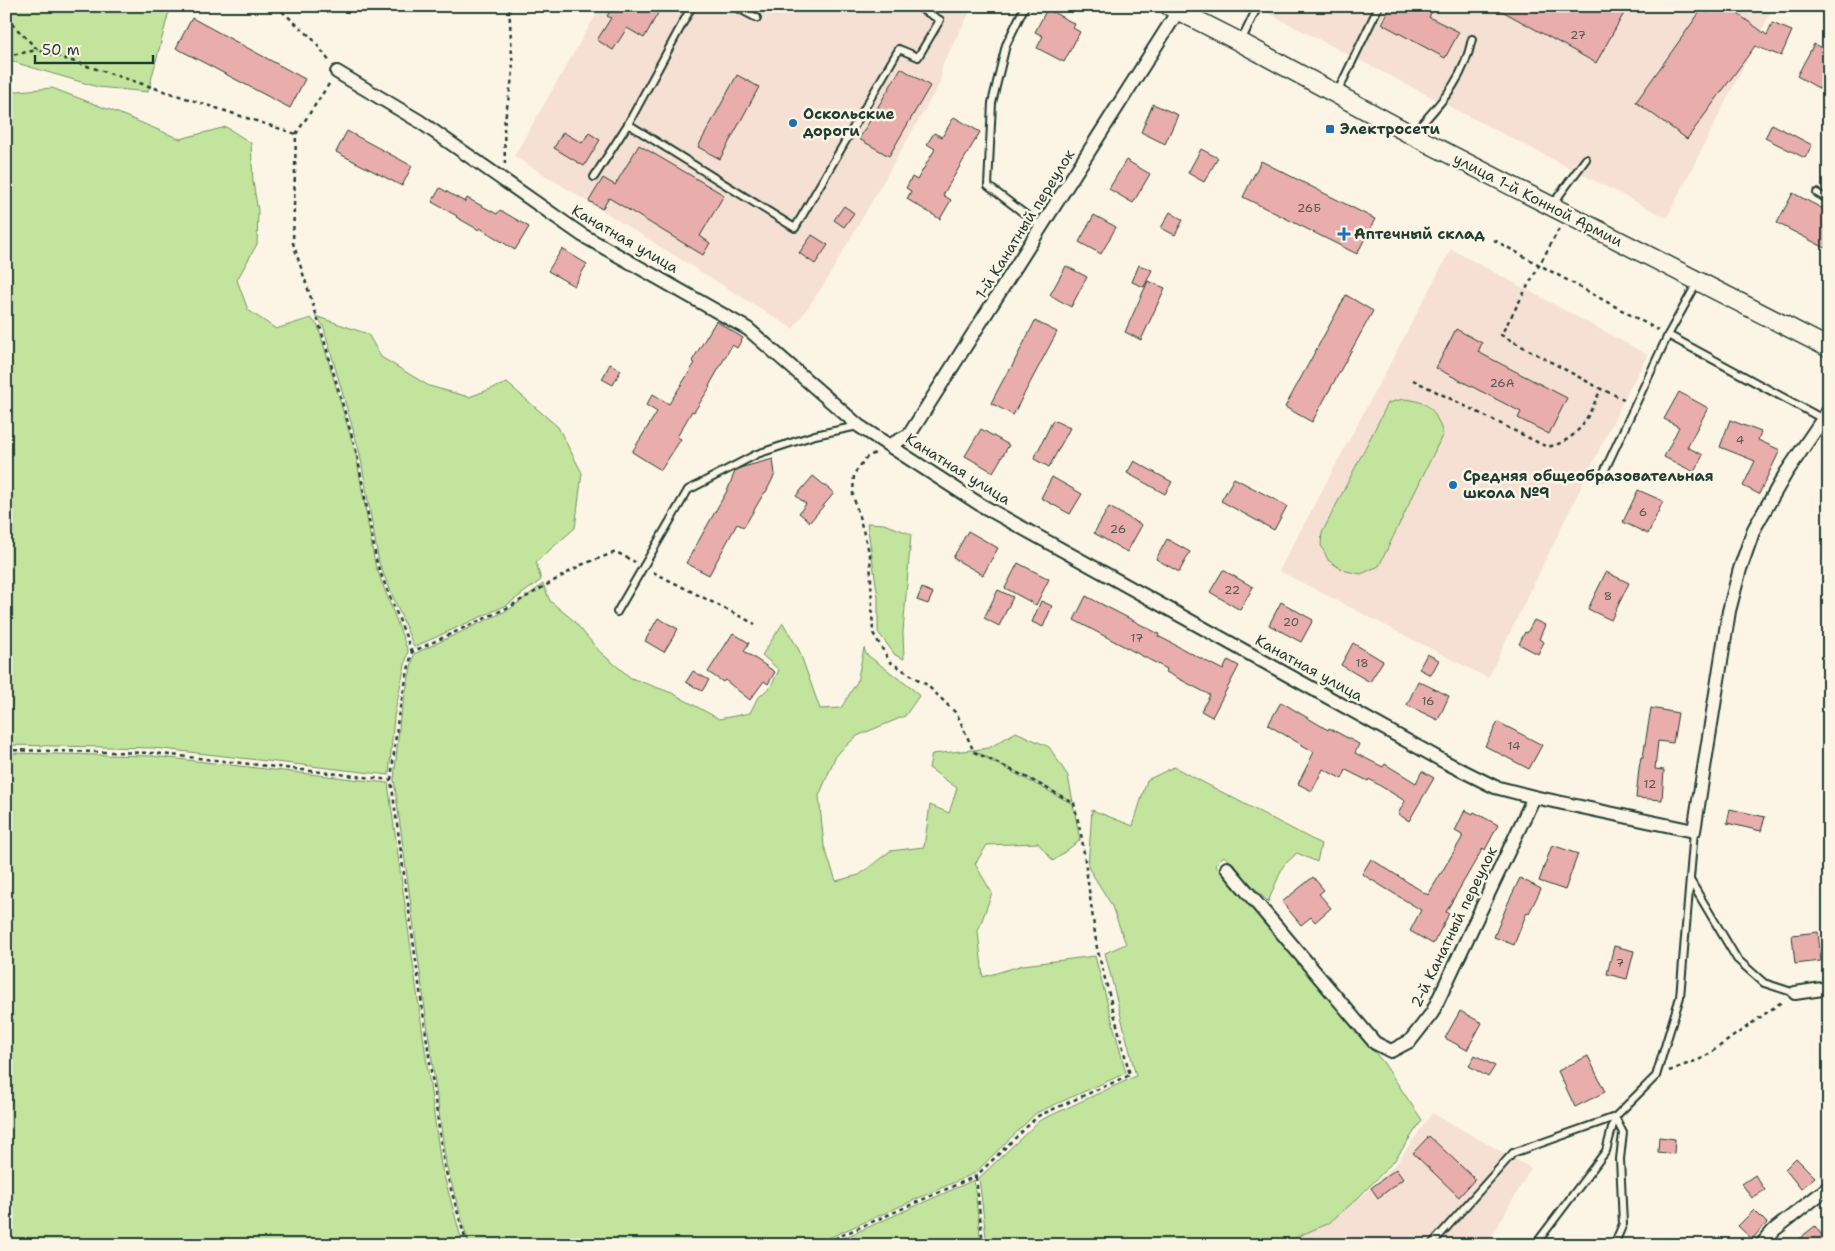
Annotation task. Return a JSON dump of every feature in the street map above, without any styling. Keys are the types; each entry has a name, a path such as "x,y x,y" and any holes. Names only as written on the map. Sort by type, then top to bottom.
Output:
{"main road":[{"name":"улица 1-й Конной Армии","path":"1174,9 1240,42 1412,135 1828,347"}],"street":[{"name":"1-й Канатный переулок","path":"890,445 909,435 1042,227 1174,9"},
{"name":"Канатная улица","path":"337,72 419,121 505,183 582,235 748,329 859,426 981,504 1495,788 1694,831"},
{"path":"1694,831 1728,611 1740,569 1754,529 1786,473 1826,415"},
{"name":"2-й Канатный переулок","path":"1226,868 1375,1043 1391,1051 1410,1041 1432,1013 1534,797"},
{"path":"1795,993 1829,988"},
{"path":"1761,1245 1774,1230 1829,1187"}],"lane":[{"path":"594,177 628,124 692,6"},
{"path":"734,6 757,18"},
{"path":"628,124 796,228 899,49 918,57 940,20 916,6"},
{"path":"1025,6 1006,45 992,103 988,186 1042,227"},
{"path":"1240,42 1258,6"},
{"path":"1336,94 1379,6"},
{"path":"1412,135 1454,86 1468,58 1472,39"},
{"path":"1551,206 1586,159"},
{"path":"1817,193 1829,200"},
{"path":"1602,476 1668,336 1698,282"},
{"path":"1668,336 1826,415"},
{"path":"617,612 688,490 757,454 815,435 859,426"},
{"path":"1431,1245 1513,1153 1615,1117 1656,1076 1680,996 1694,831"},
{"path":"1689,878 1737,959 1764,982 1795,993"},
{"path":"1535,1245 1606,1151 1615,1117"},
{"path":"1614,1245 1623,1224 1620,1159 1623,1133 1615,1117"}],"path":[{"path":"276,6 312,38 337,72 296,134 293,243 320,326 357,454 377,564 412,652 398,717 391,780 444,1165 467,1245"},
{"path":"505,183 504,126 513,72 509,6"},
{"path":"6,18 38,50 296,134"},
{"path":"6,56 38,50"},
{"path":"1567,215 1541,264 1514,308 1501,335 1601,389 1636,405"},
{"path":"1494,240 1541,264 1668,336"},
{"path":"1414,380 1546,447 1558,445 1568,440 1581,428 1601,389"},
{"path":"820,1245 976,1176 1038,1116 1130,1075 1097,948 1082,838 1074,803 974,752 957,714 927,686 890,662 873,633 870,556 853,495 854,474 866,458 890,445"},
{"path":"412,652 509,607 581,565 616,552 755,624"},
{"path":"6,750 153,753 391,780"},
{"path":"1656,1076 1703,1058 1795,993"},
{"path":"976,1176 983,1245"}],"shaded area":[{"path":"601,6 973,6 942,66 940,83 825,283 793,329 514,156"},
{"path":"1254,6 1774,6 1667,218"},
{"name":"Средняя общеобразовательная школа №9","path":"1451,249 1648,355 1624,399 1488,678 1279,571"},
{"path":"1432,1113 1531,1168 1487,1245 1279,1245 1329,1223 1358,1199 1397,1163"}],"green space":[{"path":"6,6 173,6 168,15 148,92 98,87 20,64 6,58"},
{"path":"52,88 180,139 226,127 251,143 253,182 258,211 257,244 237,280 248,310 276,329 311,318 318,326 356,455 375,564 408,651 394,716 389,775 154,748 6,745 6,92"},
{"path":"315,316 368,334 381,357 429,386 469,397 507,383 558,427 582,473 575,528 536,562 541,580 507,605 414,647 379,563 360,454 323,325"},
{"path":"1403,399 1420,402 1430,408 1443,434 1379,566 1361,574 1346,571 1328,560 1321,545 1322,533 1388,403"},
{"path":"867,523 884,524 911,534 903,632 904,659 895,655 878,632 878,597"},
{"path":"543,584 550,601 573,620 600,652 631,678 672,693 719,719 750,713 757,699 771,686 779,670 762,655 783,623 799,650 820,709 841,708 857,682 864,648 866,654 915,691 919,696 905,716 857,736 836,755 819,796 824,846 836,881 859,875 890,851 924,847 930,805 949,813 957,788 929,768 932,754 971,750 1073,804 1080,840 1053,861 1038,843 987,845 975,864 992,893 978,931 983,977 1023,965 1095,956 1126,1073 1036,1113 975,1173 813,1245 469,1245 446,1164 394,780 400,718 414,654 510,609"},
{"path":"1016,732 1049,747 1068,776 1073,802 973,750 989,748"},
{"path":"6,753 152,756 388,783 441,1165 463,1245 6,1245"},
{"path":"1174,767 1321,844 1317,862 1297,853 1283,866 1268,902 1224,856 1215,865 1383,1062 1422,1120 1395,1160 1357,1199 1329,1223 1278,1245 987,1245 979,1178 1039,1121 1136,1076 1105,953 1126,944 1111,904 1088,867 1092,810 1133,826 1147,780"},
{"path":"974,1180 981,1245 828,1245"}],"building":[{"path":"613,6 662,6 644,38 627,28 613,50 597,40 611,18 607,16"},
{"path":"1391,6 1435,6 1429,17 1459,32 1445,58 1382,24"},
{"path":"1493,6 1628,6 1596,63"},
{"path":"1713,6 1727,6 1767,35 1772,23 1792,31 1781,56 1755,46 1687,139 1636,102 1702,9 1708,13"},
{"path":"1047,9 1075,24 1073,28 1080,32 1064,62 1037,48 1043,36 1035,32"},
{"path":"192,18 305,79 290,108 176,48"},
{"path":"1814,44 1829,52 1829,94 1797,76"},
{"path":"901,68 930,86 889,156 859,139"},
{"path":"737,75 759,87 720,159 698,147"},
{"path":"1153,104 1178,115 1165,144 1141,132"},
{"path":"954,117 980,132 943,195 951,200 940,219 907,199 911,191 906,188 912,177 917,180 935,149 927,144 934,133 942,137"},
{"path":"1772,124 1812,145 1805,158 1765,138"},
{"path":"347,131 412,166 402,186 336,152"},
{"path":"563,132 582,143 589,133 600,140 584,166 554,148"},
{"path":"639,145 724,195 700,236 710,243 703,255 609,198 602,209 589,201 603,178 615,185"},
{"path":"1201,149 1218,158 1204,182 1188,173"},
{"path":"1126,160 1150,174 1133,203 1109,189"},
{"path":"1261,161 1375,219 1357,254 1243,197"},
{"path":"440,188 465,202 467,198 497,214 500,210 529,227 515,250 480,228 479,230 432,202"},
{"path":"1793,193 1829,212 1829,250 1777,223"},
{"path":"844,206 854,213 844,227 834,220"},
{"path":"1170,212 1183,220 1175,235 1161,228"},
{"path":"1094,215 1116,227 1101,254 1079,242"},
{"path":"812,235 828,245 815,264 799,253"},
{"path":"562,249 587,264 574,286 548,271"},
{"path":"1139,265 1152,270 1144,287 1132,282"},
{"path":"1066,266 1087,277 1071,307 1050,295"},
{"path":"1148,281 1165,288 1141,340 1125,332"},
{"path":"1346,295 1373,311 1312,422 1285,407"},
{"path":"716,321 743,338 737,348 732,345 710,387 694,412 692,411 677,437 681,439 661,470 632,452 657,412 646,405 653,394 669,404 695,363 692,361"},
{"path":"1035,321 1057,332 1013,415 991,403"},
{"path":"1456,329 1482,343 1478,352 1567,398 1549,434 1518,418 1521,412 1436,368"},
{"path":"610,364 621,370 613,385 602,379"},
{"path":"1679,392 1708,408 1687,447 1703,455 1694,472 1664,457 1679,427 1664,419"},
{"path":"1053,420 1070,428 1049,467 1034,459"},
{"path":"1730,420 1761,432 1758,440 1780,450 1759,494 1743,486 1755,461 1720,447"},
{"path":"981,429 1009,445 993,472 965,456"},
{"path":"773,459 775,474 766,492 744,527 737,524 709,575 686,563 728,489 735,471"},
{"path":"1134,461 1172,482 1165,494 1127,473"},
{"path":"813,476 834,493 810,522 799,513 806,504 796,496"},
{"path":"1052,477 1082,494 1070,514 1041,498"},
{"path":"1234,478 1287,506 1274,530 1221,501"},
{"path":"1638,490 1663,501 1648,534 1623,522"},
{"path":"1109,507 1142,525 1127,552 1094,533"},
{"path":"968,531 998,548 983,575 953,558"},
{"path":"1167,539 1190,552 1179,572 1156,559"},
{"path":"1018,563 1049,579 1036,605 1005,588"},
{"path":"1223,570 1253,587 1240,610 1210,592"},
{"path":"1606,572 1629,583 1611,620 1588,609"},
{"path":"922,588 933,593 928,604 917,600"},
{"path":"998,590 1013,597 999,626 984,618"},
{"path":"1086,596 1223,670 1228,660 1239,666 1212,717 1201,711 1210,695 1166,672 1167,669 1074,620"},
{"path":"1041,601 1052,606 1043,627 1032,622"},
{"path":"1281,602 1313,620 1301,642 1269,625"},
{"path":"658,618 678,629 664,652 645,641"},
{"path":"1534,620 1545,625 1539,639 1544,642 1538,654 1519,644"},
{"path":"733,633 749,643 744,651 775,672 768,684 764,681 750,700 725,680 723,682 708,672"},
{"path":"1353,643 1383,661 1370,682 1341,665"},
{"path":"1427,654 1439,660 1431,675 1419,669"},
{"path":"693,671 709,680 702,691 686,682"},
{"path":"1418,681 1449,696 1438,720 1407,705"},
{"path":"1281,702 1328,730 1329,728 1359,744 1355,753 1383,767 1385,764 1416,783 1422,771 1434,778 1409,821 1398,814 1405,801 1369,779 1368,781 1346,770 1342,779 1323,769 1312,791 1298,784 1314,752 1268,725"},
{"path":"1651,708 1678,713 1673,743 1658,741 1655,769 1664,770 1662,800 1636,798 1639,768 1641,757 1643,757"},
{"path":"1498,722 1542,745 1529,769 1485,746"},
{"path":"1730,809 1765,817 1761,831 1727,823"},
{"path":"1465,810 1473,814 1474,812 1498,825 1485,850 1483,848 1446,912 1449,914 1433,944 1410,931 1421,910 1362,874 1371,859 1428,895 1462,838 1462,835 1455,831"},
{"path":"1552,845 1578,854 1565,890 1539,881"},
{"path":"1313,877 1324,890 1319,894 1331,908 1315,922 1311,917 1301,925 1282,902"},
{"path":"1520,878 1541,889 1529,913 1527,912 1514,945 1494,937"},
{"path":"1818,932 1821,961 1795,964 1792,935"},
{"path":"1614,946 1634,951 1627,979 1607,974"},
{"path":"1460,1011 1482,1023 1467,1050 1445,1038"},
{"path":"1475,1055 1495,1066 1488,1077 1469,1066"},
{"path":"1588,1056 1605,1092 1575,1107 1558,1071"},
{"path":"1429,1136 1475,1179 1459,1197 1413,1153"},
{"path":"1659,1137 1675,1139 1674,1154 1658,1152"},
{"path":"1796,1158 1815,1177 1801,1189 1785,1169"},
{"path":"1396,1169 1403,1179 1378,1198 1371,1188"},
{"path":"1755,1175 1765,1190 1752,1198 1742,1184"},
{"path":"1754,1210 1767,1223 1752,1239 1738,1226"},
{"path":"1815,1226 1829,1245 1791,1245"}],"place":[{"name":"Оскольские дороги","path":"793,123"},
{"name":"Электросети","path":"1330,129"},
{"name":"Аптечный склад","path":"1344,234"},
{"name":"Средняя общеобразовательная школа №9","path":"1453,485"}]}
